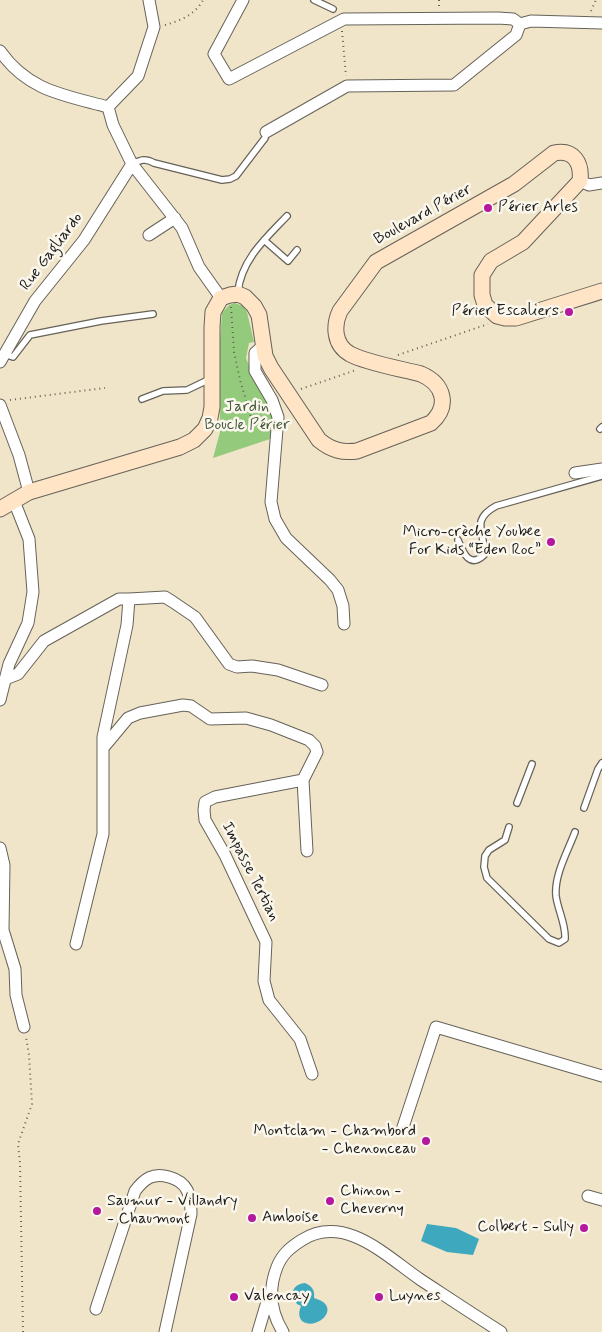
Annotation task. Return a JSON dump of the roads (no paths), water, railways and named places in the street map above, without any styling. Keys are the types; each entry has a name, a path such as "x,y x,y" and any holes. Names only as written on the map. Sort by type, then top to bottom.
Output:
{"street":[{"path":"108,107 138,76 154,27 149,0"},
{"path":"243,0 214,54 229,79 344,19 498,18 513,19 520,24"},
{"path":"520,24 531,21 602,23"},
{"path":"266,135 347,86 454,85 516,35 520,24"},
{"path":"0,51 12,66 34,84 47,90 108,107"},
{"path":"0,509 29,492 180,447 194,440 204,429 212,407 213,312 229,296 199,267 176,218 132,164 112,125 108,107"},
{"name":"Boulevard Périer","path":"229,296 245,297 251,302 259,315 264,356 319,440 325,446 344,452 357,451 431,423 438,417 441,411 442,401 438,385 431,378 351,355 336,337 336,320 340,311 376,262 514,184 554,153 570,154 576,159 580,168 580,181"},
{"name":"Rue Gagliardo","path":"2,358 35,301 84,240 132,164"},
{"path":"602,183 589,185 580,181 523,242 492,261 482,275 482,295 485,305 497,316 516,318 602,291"},
{"path":"148,236 176,218"},
{"path":"263,346 255,353 254,371 272,400 278,417 271,502 275,519 286,538 338,590 343,606 344,624"},
{"path":"0,405 19,456 29,492"},
{"path":"575,473 602,469"},
{"path":"0,700 9,664 28,623 33,592 29,539 14,501"},
{"path":"5,679 18,674 44,641 119,599 165,597 195,617 229,664 237,667 252,666 278,670 322,685"},
{"path":"76,944 103,834 103,737 127,625 129,599"},
{"path":"103,748 128,718 183,705 191,706 210,718 246,718 271,725 309,740 315,746 316,752 304,780 307,851"},
{"name":"Impasse Tertian","path":"304,780 215,797 205,802 204,810 205,820 225,855 266,942 264,981 269,1000 300,1039 312,1074"},
{"path":"0,848 4,865 3,930 14,969 16,995 24,1027"},
{"path":"403,1127 436,1027 602,1076"},
{"path":"96,1310 135,1191 142,1182 151,1176 159,1174 179,1180 186,1188 191,1205 191,1214 165,1332"},
{"path":"588,1196 602,1200"},
{"path":"258,1332 272,1279 279,1261 288,1249 308,1237 323,1232 337,1231 368,1242 500,1332"},
{"path":"270,1291 270,1301 278,1324 283,1332"}],"lane":[{"path":"314,0 333,9"},
{"path":"132,164 143,159 149,159 154,162 222,180 230,179 236,176 266,135"},
{"path":"229,296 246,264 264,240 287,216"},
{"path":"264,240 288,261 297,250"},
{"path":"2,358 13,357 30,334 153,314"},
{"path":"142,399 163,391 187,390 212,378"},
{"path":"458,540 465,556 470,560 475,560 484,555 485,548 480,534 480,525 488,511 496,506 602,476"},
{"path":"517,803 532,764"},
{"path":"584,808 598,769 602,764"},
{"path":"510,827 505,840 489,850 485,856 484,867 487,878 549,939 559,943 565,939 566,932 556,898 556,889 558,877 575,832"}],"water":[{"path":"427,1224 456,1228 479,1239 473,1255 447,1252 421,1241"},
{"path":"305,1283 310,1285 314,1298 323,1302 327,1307 325,1317 314,1323 302,1321 299,1314 301,1306 293,1298 295,1288"}],"place":[{"name":"Périer Arles","path":"488,208"},
{"name":"Périer Escaliers","path":"569,312"},
{"name":"Micro-crèche Youbee For Kids “Eden Roc”","path":"551,542"},
{"name":"Montclam - Chambord - Chenonceau","path":"426,1141"},
{"name":"Chinon - Cheverny","path":"330,1201"},
{"name":"Saumur - Villandry - Chaumont","path":"97,1211"},
{"name":"Amboise","path":"252,1218"},
{"name":"Colbert - Sully","path":"584,1228"},
{"name":"Valencay","path":"234,1297"},
{"name":"Luynes","path":"379,1297"}],"park label":[{"name":"Jardin Boucle Périer","path":"247,417"}]}
